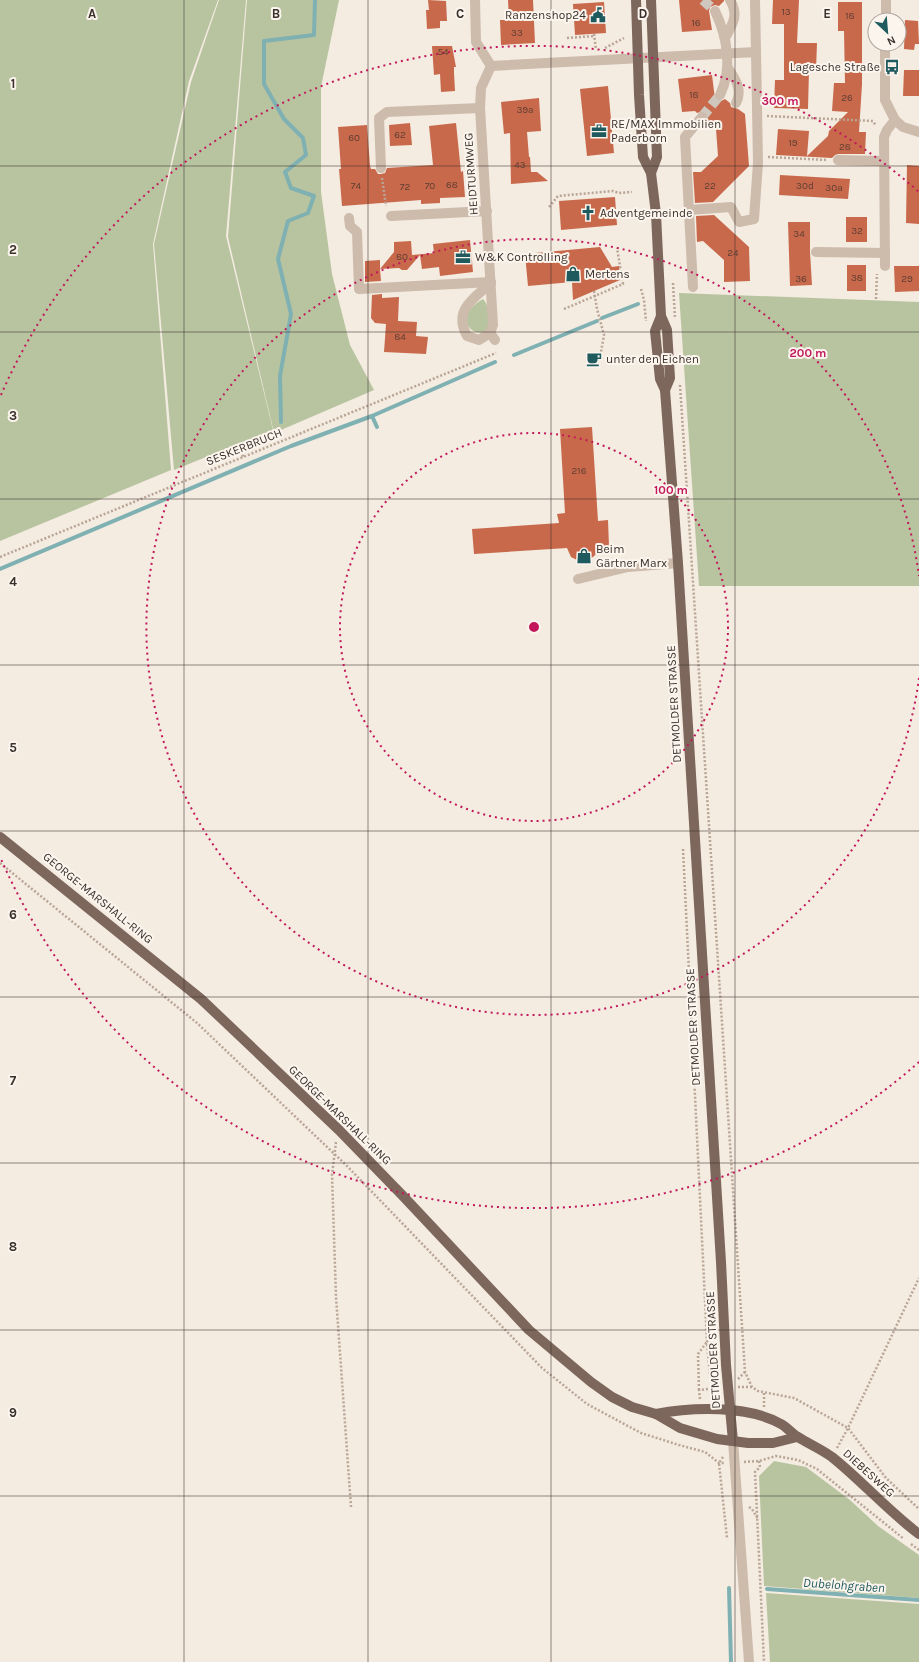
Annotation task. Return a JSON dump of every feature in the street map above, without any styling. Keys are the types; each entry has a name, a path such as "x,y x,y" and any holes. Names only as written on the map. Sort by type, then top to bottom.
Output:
{"main road":[{"name":"DETMOLDER STRASSE","path":"636,0 643,157 652,173"},
{"name":"DETMOLDER STRASSE","path":"651,0 657,157 652,173 656,214 661,316 667,330 670,378 665,390 678,563 728,1387 733,1441"},
{"name":"GEORGE-MARSHALL-RING","path":"0,837 200,999 339,1130 529,1330 591,1382 612,1397 632,1407 656,1414 680,1428 718,1439 733,1441"},
{"name":"GEORGE-MARSHALL-RING","path":"656,1414 682,1409 730,1410"},
{"name":"DIEBESWEG","path":"730,1410 764,1417 782,1424 797,1437 813,1444 832,1457 919,1534"},
{"path":"733,1441 773,1443 797,1437"}],"street":[{"path":"475,0 476,42 491,66 756,52"},
{"path":"725,38 735,22 735,13 730,0"},
{"path":"689,210 731,207 739,222 754,219 758,163 755,0"},
{"path":"886,0 886,12"},
{"path":"715,10 721,23 725,38 728,68 724,86 720,95"},
{"path":"885,52 885,100 895,120 903,127 919,132"},
{"name":"HEIDTURMWEG","path":"491,66 481,88 480,108 487,211 491,283 493,337 479,340 468,336 462,326 463,312 467,305 491,283"},
{"path":"728,68 736,78 739,91 736,103"},
{"path":"381,168 379,118 387,112 480,108"},
{"path":"693,287 685,137 702,117"},
{"path":"885,266 882,253 884,136 895,120"},
{"path":"838,160 884,161"},
{"path":"391,216 487,211"},
{"path":"349,218 350,226 357,232 359,289 491,283"},
{"path":"816,252 882,253"},
{"path":"578,579 628,567 678,563"},
{"name":"DETMOLDER STRASSE","path":"733,1441 749,1662"}],"path":[{"path":"567,38 594,35 595,48"},
{"path":"757,115 873,121 878,130 887,130"},
{"path":"766,157 838,160"},
{"path":"381,168 387,209 391,216"},
{"path":"549,207 558,196 613,191 619,193 632,192"},
{"path":"564,309 623,284 617,248"},
{"path":"876,299 882,253"},
{"path":"673,283 676,322"},
{"path":"594,291 604,335 601,352"},
{"name":"SESKERBRUCH","path":"0,557 496,353"},
{"path":"680,385 745,1372 752,1386 758,1391 794,1398 848,1428 886,1478 919,1509"},
{"path":"240,443 243,457"},
{"path":"682,841 707,1342 710,1376 728,1387"},
{"path":"0,864 197,1023 334,1153 542,1368 587,1404 641,1433 679,1446 705,1452 719,1463"},
{"path":"334,1153 332,1175 336,1297 351,1507"},
{"path":"832,1457 848,1428 919,1278"},
{"path":"699,1390 698,1354 707,1342"},
{"path":"750,1461 759,1461 776,1456 798,1460 817,1469 919,1550"},
{"path":"759,1461 760,1467 755,1472 764,1662"}],"green space":[{"path":"0,0 218,0 189,81 153,244 171,470 0,541"},
{"path":"219,0 246,0 226,236 273,430 174,470 154,244 191,82"},
{"path":"247,0 339,0 321,87 321,192 332,274 350,345 374,390 274,433 228,237"},
{"path":"679,293 919,302 919,586 699,586"},
{"path":"483,299 488,310 488,327 484,332 478,332 472,330 467,324 466,317 471,308"},
{"path":"774,1461 806,1467 850,1500 878,1526 919,1555 919,1598 764,1586 759,1476"},
{"path":"766,1593 919,1604 919,1662 770,1662"}],"building":[{"path":"428,0 446,1 447,21 440,21 440,28 427,29 426,10 429,10"},
{"path":"508,0 533,0 535,43 501,45 500,20 509,20"},
{"path":"679,0 724,1 719,6 715,5 710,7 709,11 712,30 682,32"},
{"path":"773,0 799,0 797,43 817,43 816,70 809,70 808,109 774,108 775,80 784,80 784,24 772,24"},
{"path":"604,2 606,33 575,35 573,4"},
{"path":"838,2 862,2 862,84 859,132 866,132 865,154 838,154 832,158 776,155 778,129 809,131 807,156 828,136 829,131 848,112 832,111 834,83 845,83 844,31 838,31"},
{"path":"907,20 918,21 919,44 915,44 914,50 907,49"},
{"path":"432,46 452,46 456,67 454,67 455,91 441,92 440,74 434,75"},
{"path":"904,70 919,70 919,96 903,96"},
{"path":"712,75 715,99 721,101 725,99 730,103 731,107 738,109 745,114 749,166 713,202 695,203 693,172 701,172 718,156 716,129 707,121 708,115 706,112 682,112 678,79"},
{"path":"608,86 614,153 587,156 580,89"},
{"path":"539,98 541,131 527,132 529,157 531,172 537,172 548,181 511,184 510,133 504,134 501,102"},
{"path":"410,123 412,145 390,146 389,125"},
{"path":"456,123 465,197 440,198 440,203 421,204 421,200 342,206 338,127 367,125 370,166 371,169 375,169 378,174 381,174 385,173 387,168 433,165 429,126"},
{"path":"907,165 919,166 919,224 906,223"},
{"path":"780,175 850,179 848,199 779,195"},
{"name":"Adventgemeinde","path":"615,197 617,225 561,230 559,201"},
{"path":"714,215 749,247 750,281 724,282 724,260 703,241 697,242 696,216"},
{"path":"846,217 867,217 867,242 846,242"},
{"path":"788,222 810,222 812,285 790,286"},
{"path":"470,240 473,272 440,276 439,267 422,269 420,255 407,270 402,270 399,268 380,269 394,252 394,242 411,241 412,255 434,253 433,244"},
{"name":"Mertens","path":"600,247 612,267 619,266 620,280 573,300 572,282 528,286 525,254"},
{"path":"380,260 381,281 365,282 365,261"},
{"path":"847,265 866,265 866,291 847,291"},
{"path":"894,266 919,266 919,291 895,292"},
{"path":"382,294 382,298 399,297 398,321 417,322 416,336 428,337 426,354 384,352 386,324 375,323 371,318 372,295"},
{"path":"592,427 598,521 608,520 609,546 600,546 598,552 593,557 584,561 571,557 567,548 474,554 472,529 559,523 557,514 565,513 560,429"}],"waterway":[{"path":"281,422 280,376 291,314 278,259 288,221 308,213 314,196 291,188 285,172 306,155 303,138 284,119 264,84 264,41 314,35 315,0"},
{"path":"602,318 638,304"},
{"path":"514,355 597,321"},
{"path":"0,569 291,446 372,416 495,362"},
{"path":"372,416 377,427"},
{"name":"Dubelohgraben","path":"729,1588 731,1662"},
{"name":"Dubelohgraben","path":"767,1589 919,1600"}],"tunnel":[{"path":"703,0 715,11"},
{"path":"702,117 720,95"}],"place":[{"name":"Ranzenshop24","path":"598,15"},
{"name":"Lagesche Straße","path":"892,67"},
{"name":"RE/MAX Immobilien Paderborn","path":"599,131"},
{"name":"Adventgemeinde","path":"588,213"},
{"name":"W&K Controlling","path":"463,257"},
{"name":"Mertens","path":"573,274"},
{"name":"unter den Eichen","path":"594,359"},
{"name":"Beim Gärtner Marx","path":"584,556"}]}
